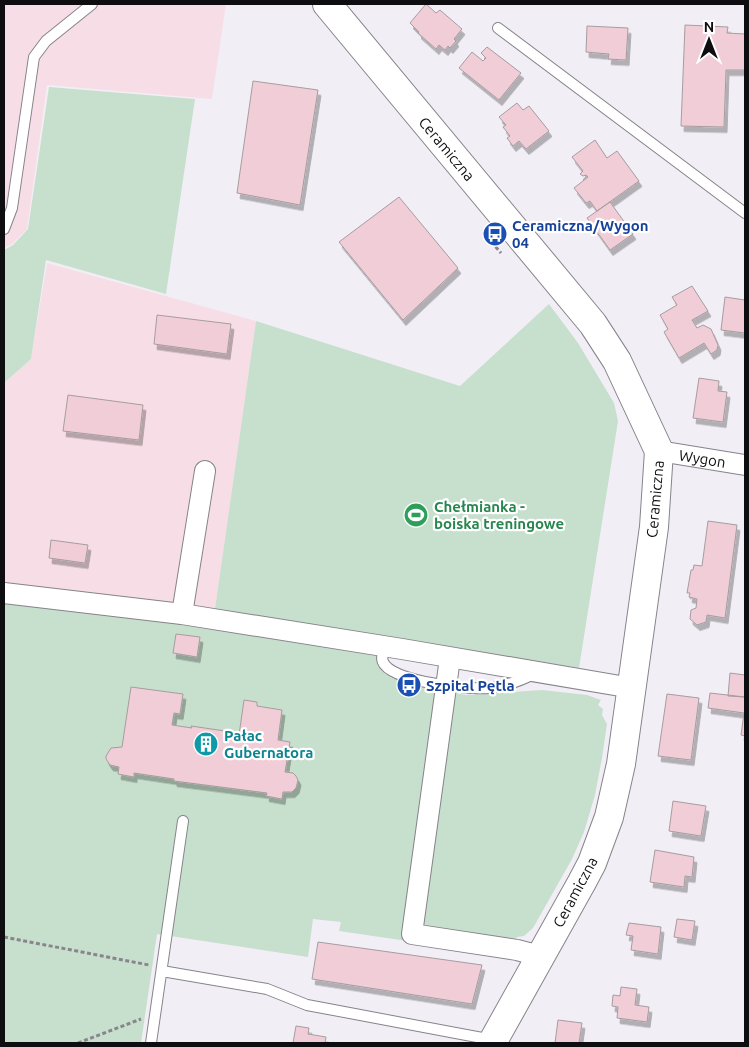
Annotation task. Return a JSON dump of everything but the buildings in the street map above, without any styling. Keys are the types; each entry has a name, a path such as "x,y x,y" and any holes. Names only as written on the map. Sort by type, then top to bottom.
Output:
{"street":[{"name":"Ceramiczna","path":"327,4 593,324 617,361 659,451 654,528 621,764 609,817 592,863 493,1042"},
{"name":"Wygon","path":"659,451 745,465"},
{"path":"182,614 205,470"},
{"path":"4,593 182,614 632,688"},
{"path":"450,658 412,934 516,950 540,956"}],"lane":[{"path":"4,229 12,208 34,57 46,41 92,4"},
{"path":"498,28 745,213"},
{"path":"402,649 387,651 381,659 383,664 398,674 446,685 486,688 516,682 536,672"},
{"path":"151,1043 183,821"},
{"path":"162,969 266,989 307,1005 493,1042"}],"path":[{"path":"482,230 498,250 505,255"},
{"path":"4,937 162,969"},
{"path":"78,1043 156,1014"}],"shaded area":[{"path":"4,4 226,4 212,99 47,85 27,229 12,244 4,248"},
{"path":"47,263 256,321 215,609 4,589 4,383 31,359"}],"green space":[{"path":"49,87 195,99 166,294 46,260 31,359 4,383 4,250 13,245 28,229"},
{"name":"Chełmianka - boiska treningowe","path":"549,304 578,343 614,403 618,421 579,668 215,609 256,321 460,386"},
{"path":"4,596 378,649 377,661 390,677 411,685 466,695 542,690 587,695 601,700 598,705 603,709 602,715 607,724 595,795 584,832 572,859 533,928 524,936 517,937 510,958 496,954 339,931 341,922 313,919 308,957 157,934 141,1043 4,1043"}],"place":[{"name":"Ceramiczna/Wygon 04","path":"495,234"},
{"name":"Chełmianka - boiska treningowe","path":"416,515"},
{"name":"Szpital Pętla","path":"409,685"},
{"name":"Pałac Gubernatora","path":"206,744"}]}
